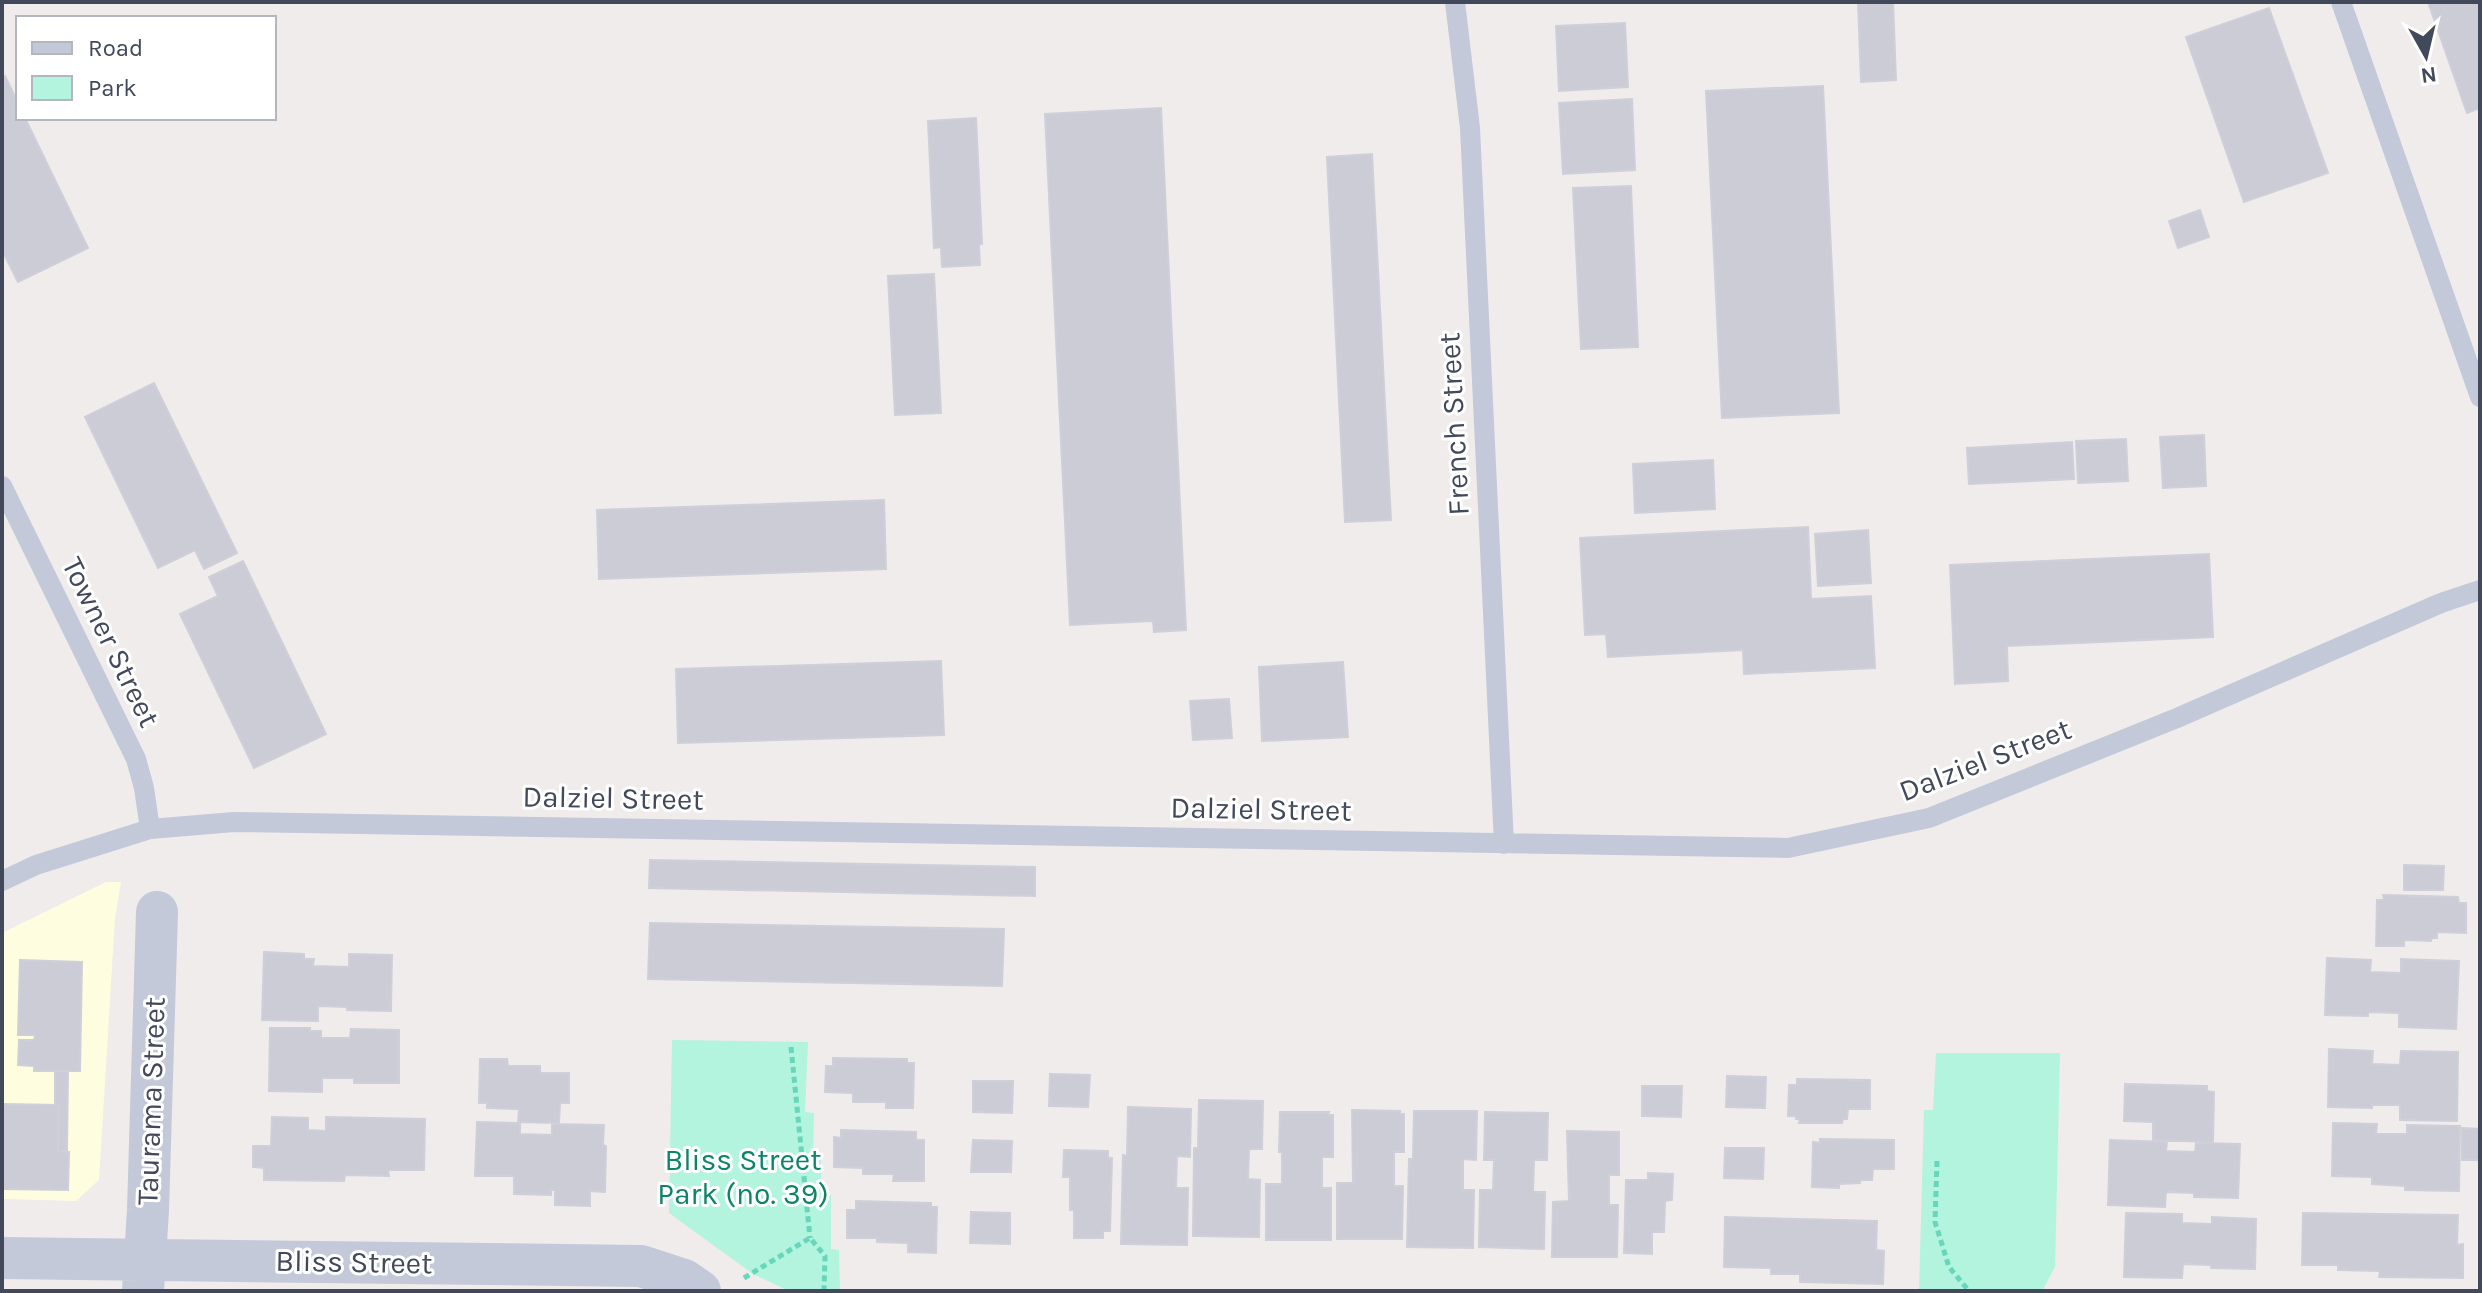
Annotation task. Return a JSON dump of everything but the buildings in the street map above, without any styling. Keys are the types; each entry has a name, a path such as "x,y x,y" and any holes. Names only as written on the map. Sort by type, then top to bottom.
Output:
{"street":[{"name":"Taurama Street","path":"144,1275 157,912"},
{"name":"Bliss Street","path":"2,1258 144,1275 641,1266 684,1280 700,1291"}],"lane":[{"name":"French Street","path":"1455,2 1470,128 1504,844"},
{"path":"2341,2 2480,397"},
{"name":"Towner Street","path":"2,486 136,759 150,829"},
{"name":"Dalziel Street","path":"2,881 36,865 150,829 234,822 1788,848 1929,818 2177,718 2441,603 2480,590"}],"path":[{"path":"791,1047 810,1238 825,1256 824,1291"},
{"path":"1937,1161 1935,1222 1949,1267 1969,1291"},
{"path":"744,1278 810,1238"}],"shaded area":[{"path":"106,882 121,882 115,918 99,1180 76,1201 2,1199 2,933"}],"green space":[{"name":"Bliss Street Park (no. 39)","path":"672,1040 808,1042 805,1112 814,1113 813,1154 821,1155 821,1194 831,1195 831,1249 839,1250 840,1291 789,1291 753,1274 669,1213"},
{"path":"1936,1053 2060,1053 2055,1267 2042,1291 1919,1291 1924,1110 1933,1110"}]}
